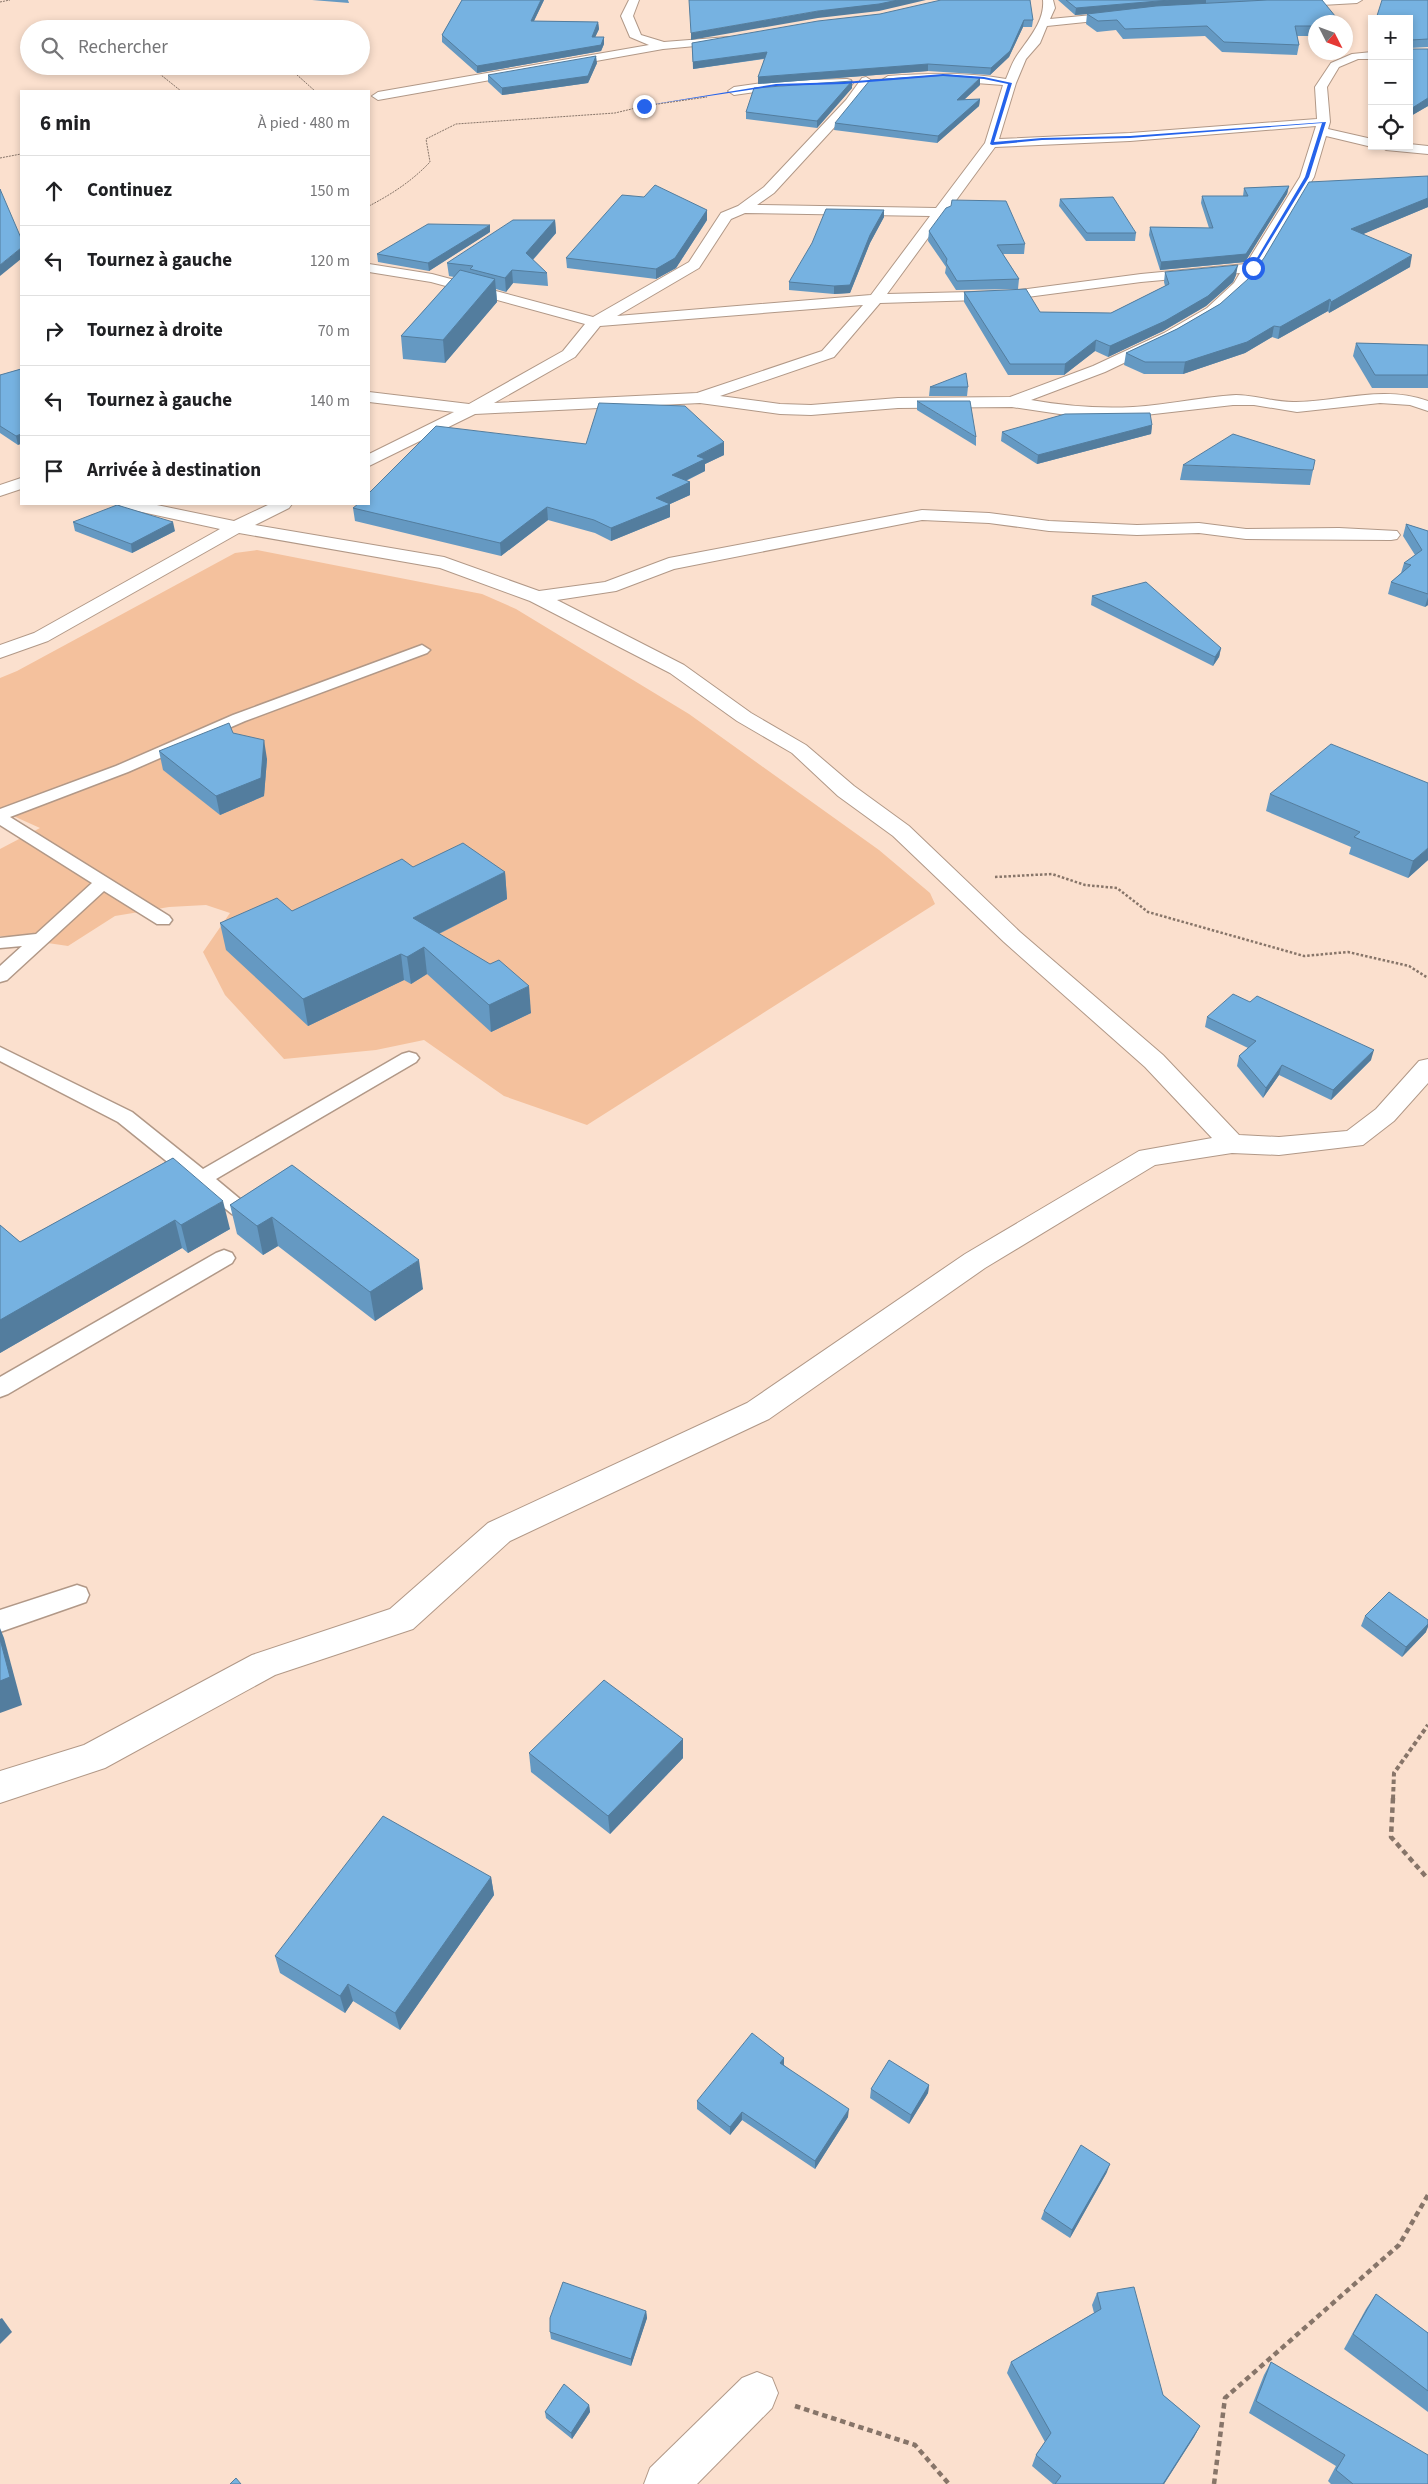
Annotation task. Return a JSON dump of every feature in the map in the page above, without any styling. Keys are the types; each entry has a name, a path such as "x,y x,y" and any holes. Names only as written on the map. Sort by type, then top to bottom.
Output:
{"street":[{"path":"634,0 627,16 636,37 663,46"},
{"path":"699,398 828,354 876,299 943,212 992,144 1010,83 1021,58 1034,43 1049,8 1048,0"},
{"path":"1273,5 1357,0"},
{"path":"1043,22 1136,14"},
{"path":"378,96 663,46 737,39"},
{"path":"1012,402 1099,369 1170,336 1212,311 1240,286 1253,268 1307,177 1323,126 1321,87 1335,65 1356,56 1368,55"},
{"path":"734,91 776,85 943,75 984,78 1010,83"},
{"path":"370,460 472,409 569,354 594,322 694,264 726,216 743,209 769,190 850,102 866,81"},
{"path":"992,144 1042,139 1130,137 1323,126 1368,142"},
{"path":"1413,149 1428,150"},
{"path":"743,209 943,212"},
{"path":"432,278 448,266"},
{"path":"370,268 432,278 594,322 876,299 1013,295 1141,278 1253,268"},
{"path":"370,397 472,409 699,398 780,409 811,410 898,403 1012,402 1068,412 1133,412 1218,401 1250,400 1295,407 1349,399 1415,400 1428,406"},
{"path":"0,491 20,483"},
{"path":"133,505 236,527 444,562 537,597 677,669 744,717 799,749 846,791 901,831 1012,937 1154,1061 1232,1144"},
{"path":"0,652 41,637 236,527 281,505"},
{"path":"537,597 609,587 669,564 922,516 989,518 1049,526 1137,530 1199,528 1246,534 1339,533 1391,536"},
{"path":"0,1787 93,1757 264,1665 400,1620 499,1532 758,1411 975,1261 1148,1157 1232,1144 1278,1146 1354,1139 1385,1115 1428,1067"},
{"path":"666,2484 757,2394"}],"lane":[{"path":"0,817 122,769 239,718 422,650"},
{"path":"0,817 163,920"},
{"path":"0,976 103,883"},
{"path":"0,943 41,939"},
{"path":"0,1054 125,1117 239,1208"},
{"path":"202,1179 409,1058"},
{"path":"0,1388 224,1258"},
{"path":"0,1622 77,1595"}],"path":[{"path":"0,2 10,0"},
{"path":"160,75 179,90"},
{"path":"297,75 314,90"},
{"path":"370,205 396,192 417,177 430,162 426,139 456,124 615,113 644,106 734,91"},
{"path":"0,158 20,154"},
{"path":"941,870 998,878 1052,874 1085,885 1117,888 1148,912 1304,956 1348,952 1409,966 1428,978"},
{"path":"1428,1725 1394,1773 1391,1837 1428,1879"},
{"path":"1214,2484 1226,2398 1330,2304 1399,2245 1428,2194"},
{"path":"757,2394 915,2445 950,2484"}],"shaded area":[{"path":"257,550 482,594 516,609 689,714 879,850 930,893 935,904 587,1125 504,1096 424,1040 376,1050 284,1059 225,995 203,952 230,913 206,905 169,907 115,916 68,946 0,936 0,849 40,828 0,810 0,678 17,671 235,553"}],"building":[{"path":"462,0 541,0 531,21 598,22 592,37 604,37 601,45 477,66 442,35"},
{"path":"689,0 898,0 818,11 691,33"},
{"path":"941,0 1030,0 1033,20 1024,20 1010,51 991,68 928,64 758,77 767,52 693,62 692,43 818,21 880,14"},
{"path":"1066,0 1170,0 1076,8"},
{"path":"1267,0 1322,0 1334,15 1308,15 1308,26 1295,26 1299,45 1224,42 1207,26 1125,29 1117,20 1098,21 1087,14 1156,6"},
{"path":"1382,0 1428,0 1428,39 1413,40 1413,15 1377,15"},
{"path":"1413,49 1428,49 1428,98 1413,107"},
{"path":"596,56 588,76 502,88 488,75"},
{"path":"948,75 980,78 957,100 980,99 938,136 835,123 870,80"},
{"path":"852,81 817,121 746,112 754,88"},
{"path":"1428,176 1428,198 1351,229 1412,255 1331,302 1330,299 1280,327 1274,326 1247,342 1185,362 1145,362 1126,353 1177,329 1220,304 1248,279 1264,258 1309,182"},
{"path":"655,185 707,210 675,258 656,269 566,258 622,195 644,197"},
{"path":"1289,186 1246,254 1161,262 1150,227 1213,228 1202,196 1248,196 1244,188"},
{"path":"0,189 20,236 20,249 0,265"},
{"path":"1113,197 1136,233 1087,233 1060,199"},
{"path":"952,200 1006,201 1025,244 997,245 1019,279 957,281 946,263 947,259 929,231 946,208 951,206"},
{"path":"826,209 884,210 870,235 850,285 834,286 789,282 812,243"},
{"path":"513,220 555,220 526,253 547,273 512,270 505,278 470,269 473,266 447,263"},
{"path":"428,224 490,225 428,263 377,254"},
{"path":"1238,265 1234,272 1208,296 1165,321 1110,346 1096,340 1065,364 1010,364 964,292 1026,289 1040,312 1111,313 1169,284 1165,272"},
{"path":"460,270 495,279 443,340 401,336"},
{"path":"1356,343 1428,345 1428,375 1375,375"},
{"path":"20,369 20,434 16,436 0,426 0,375"},
{"path":"966,373 968,387 930,387"},
{"path":"917,401 970,401 976,437"},
{"path":"599,403 685,406 724,442 697,456 705,459 672,475 690,482 656,498 670,504 611,528 594,520 547,507 500,543 353,508 357,505 370,505 370,492 436,426 586,444"},
{"path":"1150,413 1152,425 1038,455 1002,432 1065,414"},
{"path":"1233,434 1315,460 1313,470 1183,465"},
{"path":"117,505 173,522 131,544 73,522"},
{"path":"1406,524 1428,531 1428,594 1391,582 1411,565 1404,563 1422,550"},
{"path":"1146,582 1221,648 1215,657 1092,596"},
{"path":"229,723 233,733 264,740 261,778 216,796 159,751"},
{"path":"1331,744 1428,783 1428,848 1413,861 1354,837 1360,832 1270,794"},
{"path":"463,843 505,872 413,918 490,964 499,960 529,986 489,1005 424,947 407,957 401,954 303,999 220,923 277,898 292,911 402,859 413,867"},
{"path":"1233,994 1250,1002 1257,996 1374,1050 1333,1090 1282,1065 1266,1088 1239,1056 1256,1041 1207,1017"},
{"path":"173,1158 223,1201 181,1225 175,1220 0,1320 0,1225 20,1242"},
{"path":"292,1165 419,1260 370,1292 272,1217 257,1226 230,1205"},
{"path":"1389,1592 1428,1620 1428,1624 1406,1647 1365,1616"},
{"path":"0,1639 10,1677 0,1681"},
{"path":"604,1680 683,1739 608,1816 529,1753"},
{"path":"383,1816 491,1877 395,2013 348,1984 340,1996 275,1956"},
{"path":"752,2033 784,2058 780,2063 849,2109 815,2161 742,2112 730,2127 697,2101"},
{"path":"889,2060 929,2085 911,2115 871,2089"},
{"path":"1081,2145 1110,2164 1072,2230 1044,2211"},
{"path":"563,2282 646,2311 631,2359 550,2332 550,2318"},
{"path":"1134,2287 1163,2395 1200,2426 1163,2484 1055,2484 1061,2476 1036,2455 1051,2433 1011,2362 1101,2309 1097,2293"},
{"path":"1376,2294 1428,2333 1428,2391 1353,2334"},
{"path":"1271,2362 1428,2455 1428,2484 1353,2484 1336,2470 1345,2455 1256,2401"},
{"path":"564,2384 589,2405 571,2433 545,2412"},
{"path":"236,2478 241,2484 230,2484"}],"route":[{"path":"644,106 704,98 734,91 776,85 844,83 943,75 984,78 1010,83 992,144 1042,139 1130,137 1324,122 1307,177 1253,268"}]}
